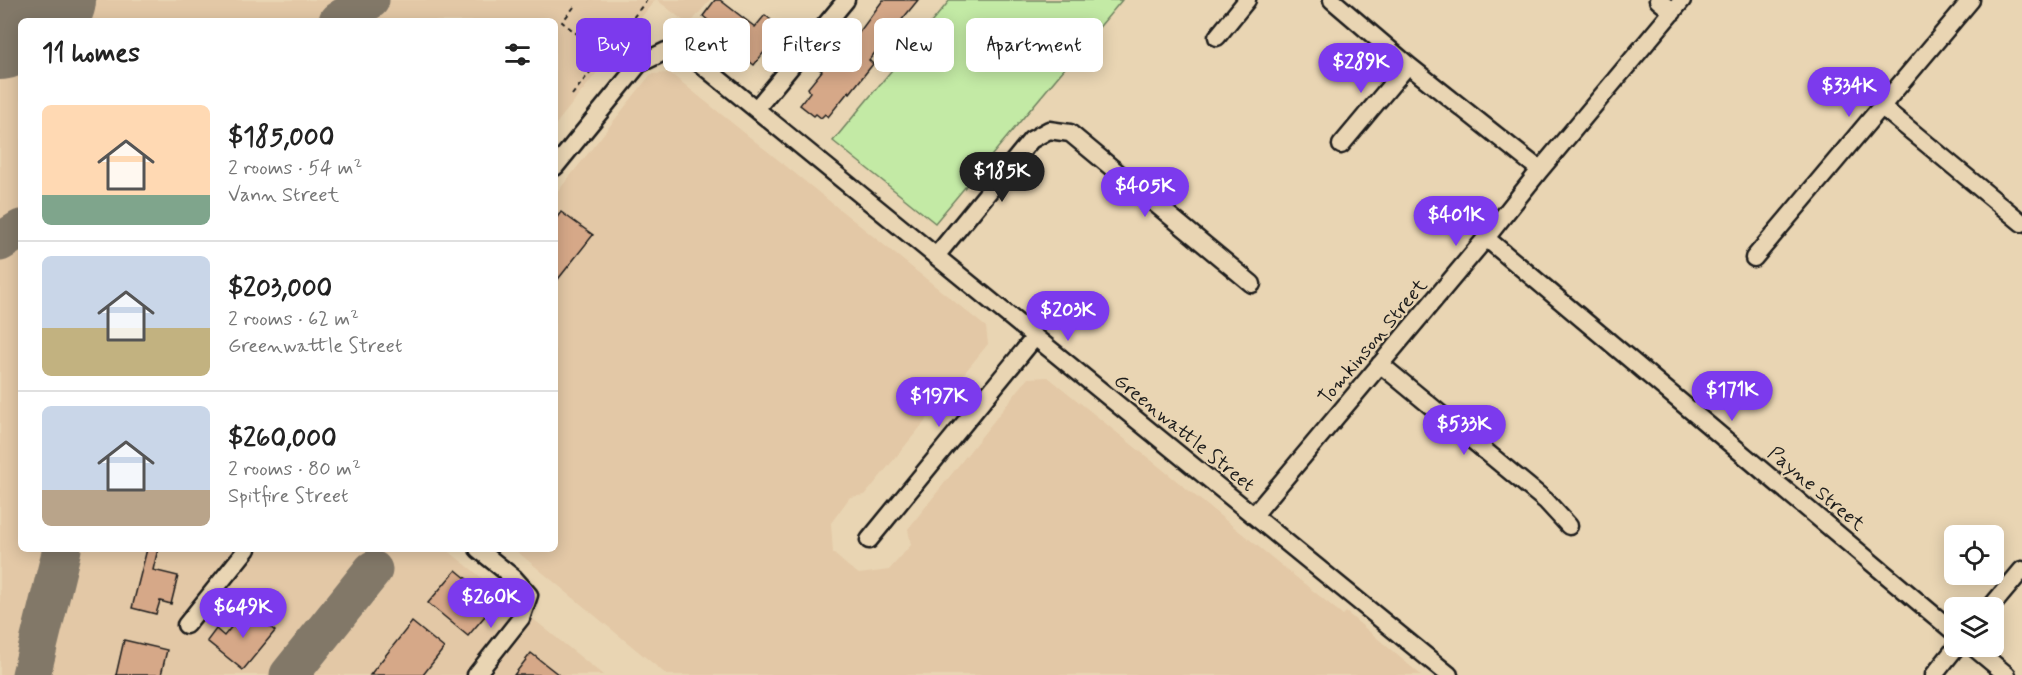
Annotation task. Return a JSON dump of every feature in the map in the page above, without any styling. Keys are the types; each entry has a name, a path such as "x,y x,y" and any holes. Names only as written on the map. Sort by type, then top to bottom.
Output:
{"street":[{"path":"756,109 846,0"},
{"path":"1217,37 1247,0"},
{"path":"1332,0 1540,170"},
{"path":"1658,0 1677,6"},
{"path":"1754,258 1971,0"},
{"name":"Tomkinson Street","path":"1254,515 1677,6"},
{"name":"Greenwattle Street","path":"558,163 639,64 666,51 692,57 1449,675"},
{"path":"1341,145 1408,64"},
{"path":"1881,106 2022,223"},
{"path":"936,256 1031,140 1049,130 1070,133 1252,284"},
{"name":"Payne Street","path":"1486,238 1944,624"},
{"path":"869,540 1035,337"},
{"path":"1380,364 1546,501 1569,526"},
{"path":"186,625 245,552"},
{"path":"476,675 521,618 529,595 514,578 482,552"},
{"path":"1999,597 2022,570"},
{"path":"1934,675 1948,657"},
{"path":"1985,657 2007,675"}],"path":[{"path":"633,18 646,2 640,0"},
{"path":"574,7 562,22 576,33"},
{"path":"572,95 590,72"}],"shaded area":[{"path":"0,0 655,0 641,18 576,18 576,72 597,72 558,121 558,18 18,18 18,552 450,552 603,675 0,675"},
{"path":"657,0 710,0 695,18 680,18"},
{"path":"670,73 986,327 988,344 865,495 850,497 831,523 833,553 849,567 859,574 889,570 911,545 908,529 1028,378 1048,377 1343,615 1346,612 1421,675 667,675 518,552 558,552 558,191 651,74"}],"green space":[{"path":"950,0 1122,0 1103,23 1103,18 966,18 966,72 1062,72 935,223 833,141 890,72 954,72 954,18 935,18"}],"building":[{"path":"715,0 720,0 743,18 705,18 703,16"},
{"path":"883,0 918,0 903,18 874,18 874,54 869,60 873,64 828,117 825,114 821,118 816,114 814,116 800,105 810,92 808,88 821,72 862,72 862,29"},
{"path":"762,19 762,55 754,65 750,62 750,23 755,27"},
{"path":"561,212 593,235 558,279 558,216"},
{"path":"146,552 157,552 153,570 178,576 171,604 160,601 156,614 132,608"},
{"path":"456,570 496,603 468,636 428,603"},
{"path":"247,608 275,631 243,670 207,641 216,629 224,636"},
{"path":"412,622 444,648 423,675 370,675"},
{"path":"124,640 167,650 161,675 116,675"},
{"path":"531,653 559,675 514,675"}],"taxiway":[{"path":"343,18 370,0"},
{"path":"0,242 18,231"},
{"path":"31,675 61,552"},
{"path":"289,675 373,570"}],"runway":[{"path":"20,18 47,0"},
{"path":"0,31 18,19"}]}
